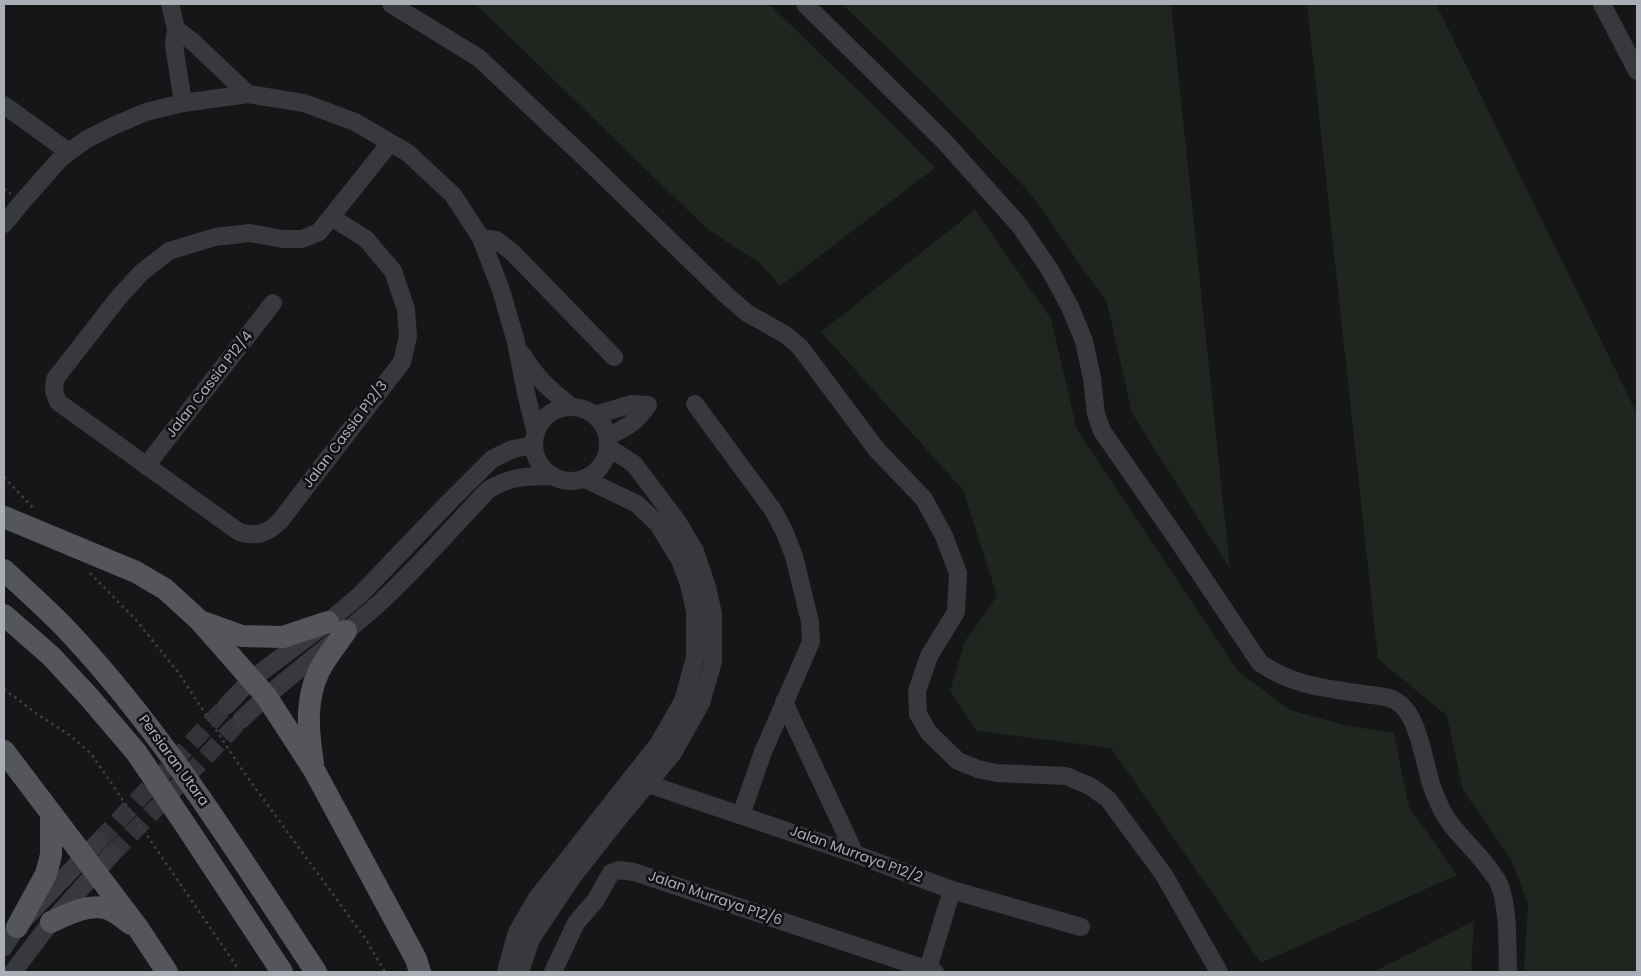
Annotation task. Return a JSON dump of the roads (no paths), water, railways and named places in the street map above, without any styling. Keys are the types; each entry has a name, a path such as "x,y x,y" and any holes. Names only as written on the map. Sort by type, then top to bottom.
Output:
{"main road":[{"path":"4,517 136,572 165,589 200,621 259,687 314,770 416,960 420,972"},
{"name":"Persiaran Utara","path":"4,570 66,630 135,709 196,790 316,972"},
{"name":"Persiaran Utara","path":"4,615 50,656 89,697 136,752 282,972"},
{"path":"200,621 242,636 283,637 337,627"},
{"path":"314,770 308,731 310,700 319,671 337,627"},
{"path":"4,751 51,813 93,856 167,972"},
{"path":"17,927 46,874 50,856 51,813"},
{"path":"51,922 81,909 95,907 108,909 138,928"}],"street":[{"path":"170,4 176,29 174,45 183,103"},
{"path":"390,4 479,58 725,294 747,313 786,335 800,347 877,450 924,499 944,536 958,573 956,612 929,656 917,690 918,714 929,733 958,761 978,769 997,773 1066,776 1090,786 1108,799 1164,875 1219,972"},
{"path":"805,4 943,140 1020,226 1050,270 1070,308 1084,341 1092,378 1096,414 1102,431 1178,539 1260,663 1277,675 1300,684 1388,696 1399,703 1407,712 1422,748 1432,786 1441,807 1455,829 1482,859 1500,884 1507,928 1508,972"},
{"path":"1602,4 1637,70"},
{"path":"176,29 193,42 248,94"},
{"path":"4,224 60,159 87,139 146,112 183,103 248,94 304,103 355,122 408,153 452,195 481,238 501,290 516,342 540,463 552,476"},
{"path":"4,105 69,152"},
{"name":"Jalan Cassia P12/3","path":"331,217 366,239 393,271 406,309 408,336 402,362 272,529 262,534 250,535 239,532 58,402 54,390 55,379 141,272 168,252 215,237 250,233 283,239 302,239 320,232 331,217 390,143"},
{"path":"481,238 496,240 512,252 614,357"},
{"name":"Jalan Cassia P12/4","path":"146,466 274,303"},
{"path":"516,342 532,371 545,386 572,407"},
{"path":"595,415 632,404 648,405 640,417 608,442"},
{"path":"695,404 773,510 794,556 810,622 811,642 763,752 741,815"},
{"path":"226,706 259,687 337,627 375,607 488,490 502,481 517,477 552,476 569,481 585,479 594,474 602,466 606,457 608,442 603,425 595,415 584,409 572,407 554,412 540,424 535,439 492,459 361,594 337,627"},
{"path":"506,972 517,932 537,898 641,779 673,753 700,703 713,662 713,614 707,587 695,551 677,521 634,464 608,442"},
{"path":"520,972 532,938 571,879 618,819 641,779 683,701 695,658 696,611 689,584 680,560 658,524 637,504 585,479"},
{"path":"241,720 259,687"},
{"path":"784,702 855,854"},
{"name":"Jalan Murraya P12/2","path":"641,779 952,890 1081,926"},
{"path":"4,947 17,927 93,856 112,854"},
{"path":"13,972 51,922 93,856"},
{"name":"Jalan Murraya P12/6","path":"553,972 576,922 595,901 612,873 619,870 634,872 930,971"},
{"path":"930,971 952,890"}],"tunnel":[{"path":"99,841 226,706"},
{"path":"112,854 241,720"}]}
